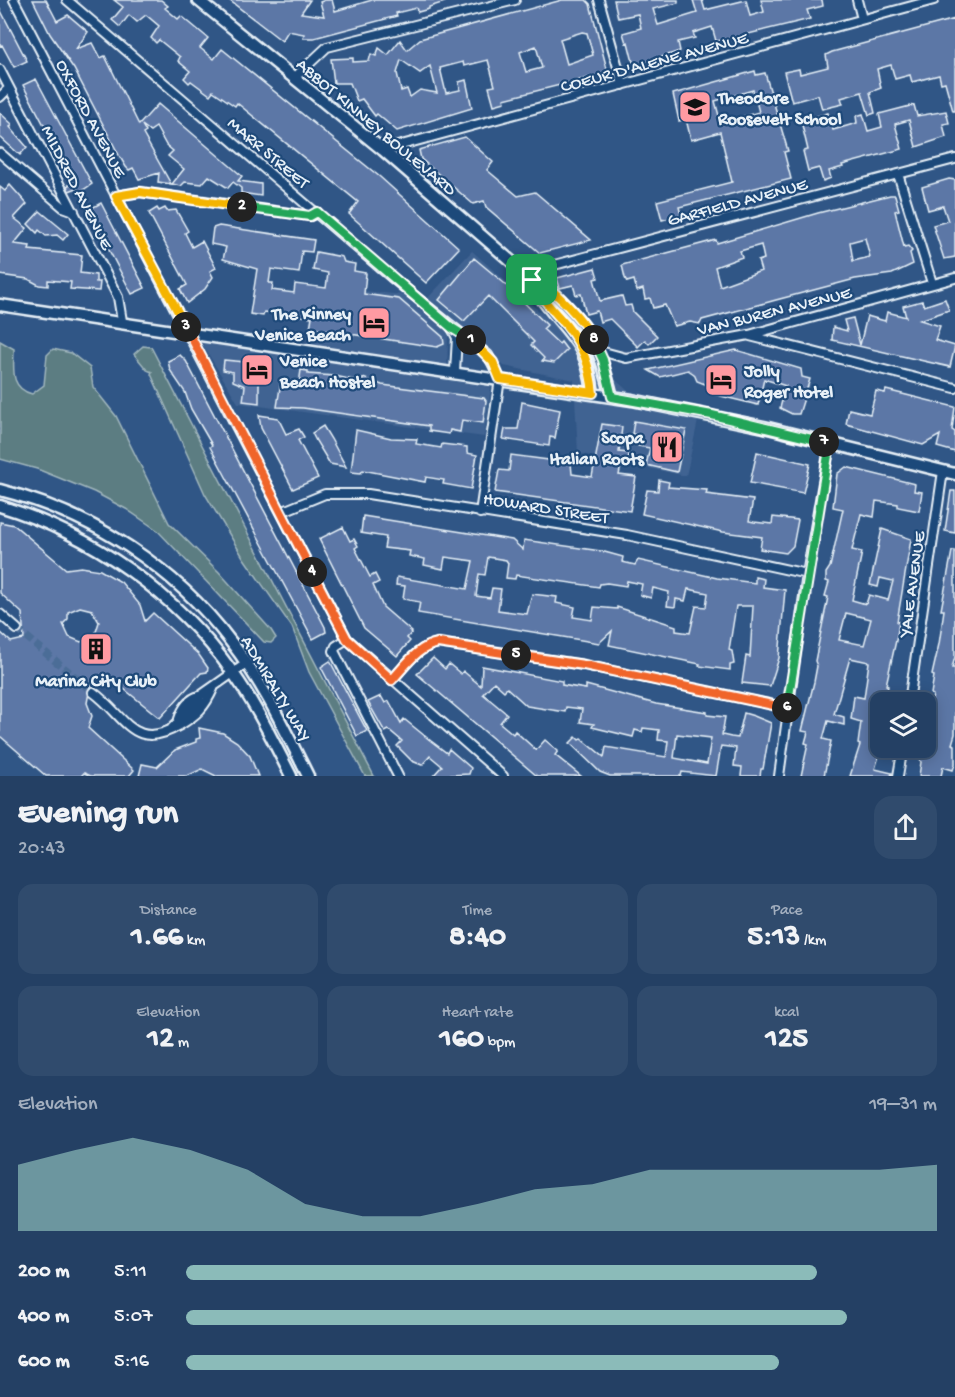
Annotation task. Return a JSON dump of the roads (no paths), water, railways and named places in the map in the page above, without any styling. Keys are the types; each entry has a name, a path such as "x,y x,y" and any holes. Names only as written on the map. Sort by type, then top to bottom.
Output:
{"street":[{"name":"OXFORD AVENUE","path":"14,0 347,639 500,775"},
{"name":"MARR STREET","path":"67,0 452,328 488,355 500,379"},
{"name":"ABBOT KINNEY BOULEVARD","path":"198,0 383,150 530,278 538,294 566,326 585,355 590,368 593,393"},
{"path":"294,78 327,47 515,0"},
{"path":"599,0 622,85"},
{"path":"857,0 862,19"},
{"name":"COEUR D'ALENE AVENUE","path":"383,150 934,0"},
{"name":"MILDRED AVENUE","path":"0,69 118,297 122,321"},
{"path":"0,97 9,88"},
{"path":"0,153 63,207 74,211"},
{"name":"GARFIELD AVENUE","path":"530,278 543,268 955,159"},
{"path":"898,174 932,283"},
{"path":"116,196 140,192 310,216 317,212"},
{"name":"ABBOT KINNEY BOULEVARD","path":"530,278 543,282 580,320 600,351 612,397"},
{"name":"VAN BUREN AVENUE","path":"600,351 626,358 749,335 955,278"},
{"path":"0,305 122,321 593,393 712,415 955,474"},
{"path":"452,328 457,338 455,371"},
{"path":"749,335 955,388"},
{"path":"480,513 500,379"},
{"path":"779,776 807,574 830,443"},
{"name":"YALE AVENUE","path":"910,692 943,471"},
{"name":"ADMIRALTY WAY","path":"0,490 60,510 94,525 156,566 189,595 208,614 247,663 308,776"},
{"name":"HOWARD STREET","path":"281,512 309,498 350,492 627,535 807,574"},
{"name":"ADMIRALTY WAY","path":"0,506 73,535 139,577 191,622 234,673 291,776"},
{"path":"0,614 17,629"},
{"path":"347,639 336,646 334,651 398,776"},
{"path":"392,680 417,652 427,645 438,643 584,665 788,708"},
{"path":"169,732 179,719 186,716 200,696 247,663"},
{"path":"93,692 129,728 142,736 154,737 169,732 198,714 205,707 213,689"},
{"path":"898,776 901,758"}],"tunnel":[{"path":"17,629 93,692"}],"place":[{"name":"Theodore Roosevelt School","path":"695,107"},
{"name":"The Kinney Venice Beach","path":"374,323"},
{"name":"Venice Beach Hostel","path":"257,370"},
{"name":"Jolly Roger Hotel","path":"721,380"},
{"name":"Scopa Italian Roots","path":"667,447"},
{"name":"Marina City Club","path":"96,649"}]}
